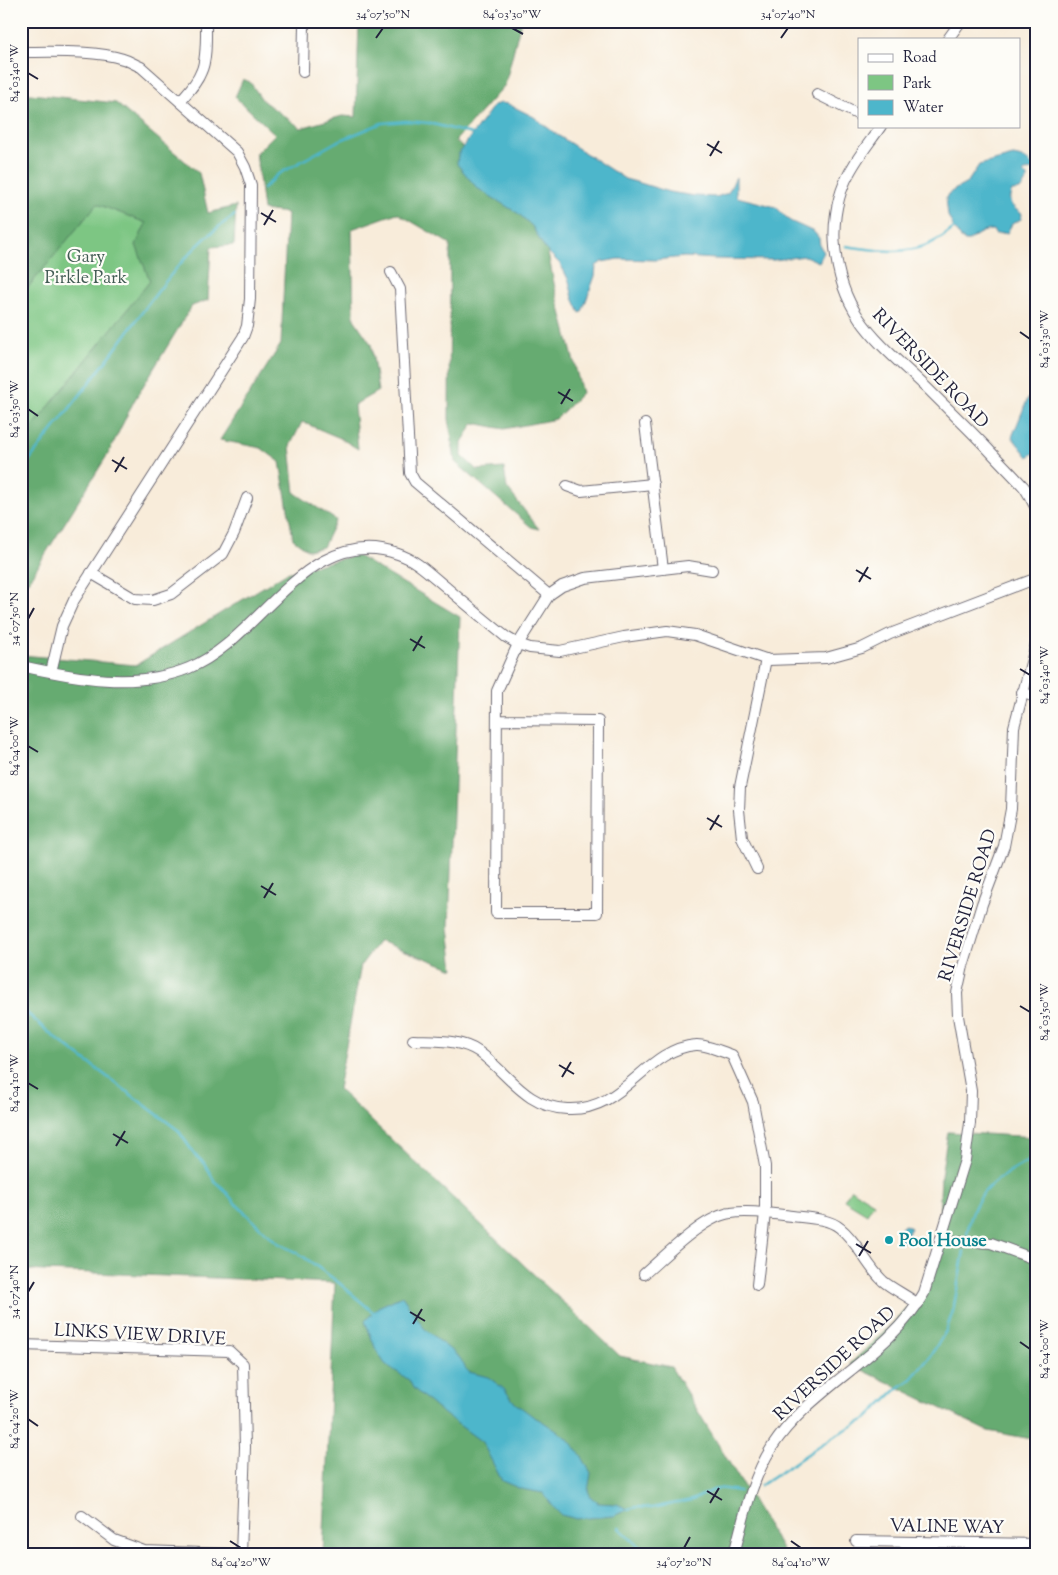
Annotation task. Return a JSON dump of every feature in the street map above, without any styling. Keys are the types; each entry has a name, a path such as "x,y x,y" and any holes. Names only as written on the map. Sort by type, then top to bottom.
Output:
{"street":[{"path":"180,101 192,87 201,73 204,64 206,21"},
{"path":"302,21 304,26 303,72"},
{"path":"949,38 961,21"},
{"path":"21,52 99,54 124,59 141,67 237,152 241,158 250,185 250,299 244,337 74,600 62,626 51,672"},
{"path":"816,94 858,115"},
{"name":"RIVERSIDE ROAD","path":"881,128 851,170 840,197 834,239 840,277 846,295 856,314 869,331 1025,488 1037,510"},
{"path":"390,272 400,288 410,473 415,482 549,595"},
{"path":"645,424 663,569"},
{"path":"567,486 581,491 652,484"},
{"path":"91,573 135,599 153,600 171,594 223,554 234,533 247,498"},
{"path":"21,666 51,672 128,681 156,678 189,668 218,653 310,568 340,552 359,549 382,550 398,554 420,565 506,637 530,648 560,651 624,637 667,631 695,635 766,659 826,658 862,648 890,634 1037,578"},
{"path":"496,720 598,721 597,913 496,913 496,720 497,691 518,644 549,595 562,586 585,578 688,566 712,570"},
{"name":"RIVERSIDE ROAD","path":"734,1554 746,1504 772,1447 792,1422 823,1393 892,1335 924,1294 965,1160 970,1123 970,1091 958,1016 957,993 963,966 982,904 1004,846 1012,809 1014,727 1037,640"},
{"path":"757,869 742,838 738,810 740,787 766,659"},
{"path":"1022,692 1037,698"},
{"path":"413,1040 463,1045 478,1052 518,1088 541,1103 566,1109 592,1107 614,1097 651,1065 675,1049 698,1044 732,1054 753,1102 765,1166 765,1213 757,1285"},
{"path":"644,1274 708,1220 729,1213 765,1213 823,1220 838,1226 857,1245 873,1270 884,1282 918,1304"},
{"path":"940,1240 991,1243 1037,1260"},
{"name":"LINKS VIEW DRIVE","path":"21,1345 230,1350 243,1364 244,1447 241,1554"},
{"path":"82,1516 114,1540 144,1551 231,1554"},
{"name":"VALINE WAY","path":"856,1541 1037,1544"}],"green space":[{"path":"359,21 521,21 505,85 455,141 538,203 555,288 582,393 556,419 504,429 474,423 462,442 462,456 477,470 504,468 507,488 539,529 531,527 455,462 449,419 450,244 397,213 352,229 354,319 371,344 378,391 354,405 358,449 340,438 302,422 290,446 295,493 336,520 323,547 308,550 293,539 280,462 261,448 220,440 281,344 287,213 263,210 256,153 275,134 235,97 243,79 250,82 263,101 301,128 342,116 356,117"},
{"path":"21,93 116,103 199,173 208,213 236,206 234,245 211,247 208,300 192,306 134,401 108,454 21,593 21,441 150,281 136,245 146,223 97,204 21,296"},
{"name":"Gary Pirkle Park","path":"21,183 89,195 146,223 158,268 21,562"},
{"path":"356,555 460,617 449,928 454,969 379,941 361,965 338,1089 620,1356 671,1367 785,1554 323,1554 335,1283 21,1270 21,655 136,665 286,573"},
{"path":"948,1132 1037,1137 1037,1440 988,1431 850,1364 923,1291 938,1238 941,1176"},
{"path":"851,1189 874,1203 867,1214 844,1200"}],"water":[{"path":"508,104 534,117 556,134 625,179 669,192 716,197 728,193 736,177 737,197 776,207 790,221 814,232 819,238 820,246 824,252 819,262 805,256 774,260 684,257 655,260 618,259 602,262 596,266 595,276 580,313 564,271 560,264 545,249 532,226 519,214 477,188 457,164 458,155 471,136 494,105"},
{"path":"1013,156 1031,163 1034,168 1034,170 1023,173 1028,179 1020,190 1012,191 1010,195 1011,204 1022,214 1021,219 1012,224 1007,233 995,234 993,230 989,230 980,233 969,241 965,241 960,237 948,216 946,198 948,194 967,183 979,165"},
{"path":"1028,398 1037,401 1037,451 1028,457 1012,437"},
{"path":"905,1225 911,1228 908,1233 909,1239 905,1242 899,1241 897,1238 901,1233 900,1228"},
{"path":"402,1296 424,1328 460,1358 469,1372 488,1377 504,1389 515,1403 567,1438 581,1455 591,1473 588,1491 591,1497 598,1503 617,1504 628,1509 614,1516 576,1519 561,1515 543,1493 521,1489 502,1481 482,1442 436,1408 413,1388 409,1380 385,1364 376,1350 365,1321 378,1307"}],"waterway":[{"path":"263,189 277,175 336,142 382,123 406,121 429,123 472,134"},
{"path":"21,471 171,274 201,242 235,215"},
{"path":"846,246 890,251 916,248 941,238 954,228"},
{"path":"21,1008 53,1036 178,1130 195,1155 204,1163 215,1182 266,1233 278,1243 301,1255 338,1282 373,1312"},
{"path":"967,1234 975,1207 984,1192 997,1180 1037,1155"},
{"path":"760,1486 834,1436 866,1419 897,1389 911,1379 929,1358 946,1331 953,1311 964,1251"},
{"path":"628,1509 637,1507 652,1508 692,1500 718,1488 739,1491"},
{"path":"619,1528 647,1554"}],"place":[{"name":"Pool House","path":"889,1240"}]}
